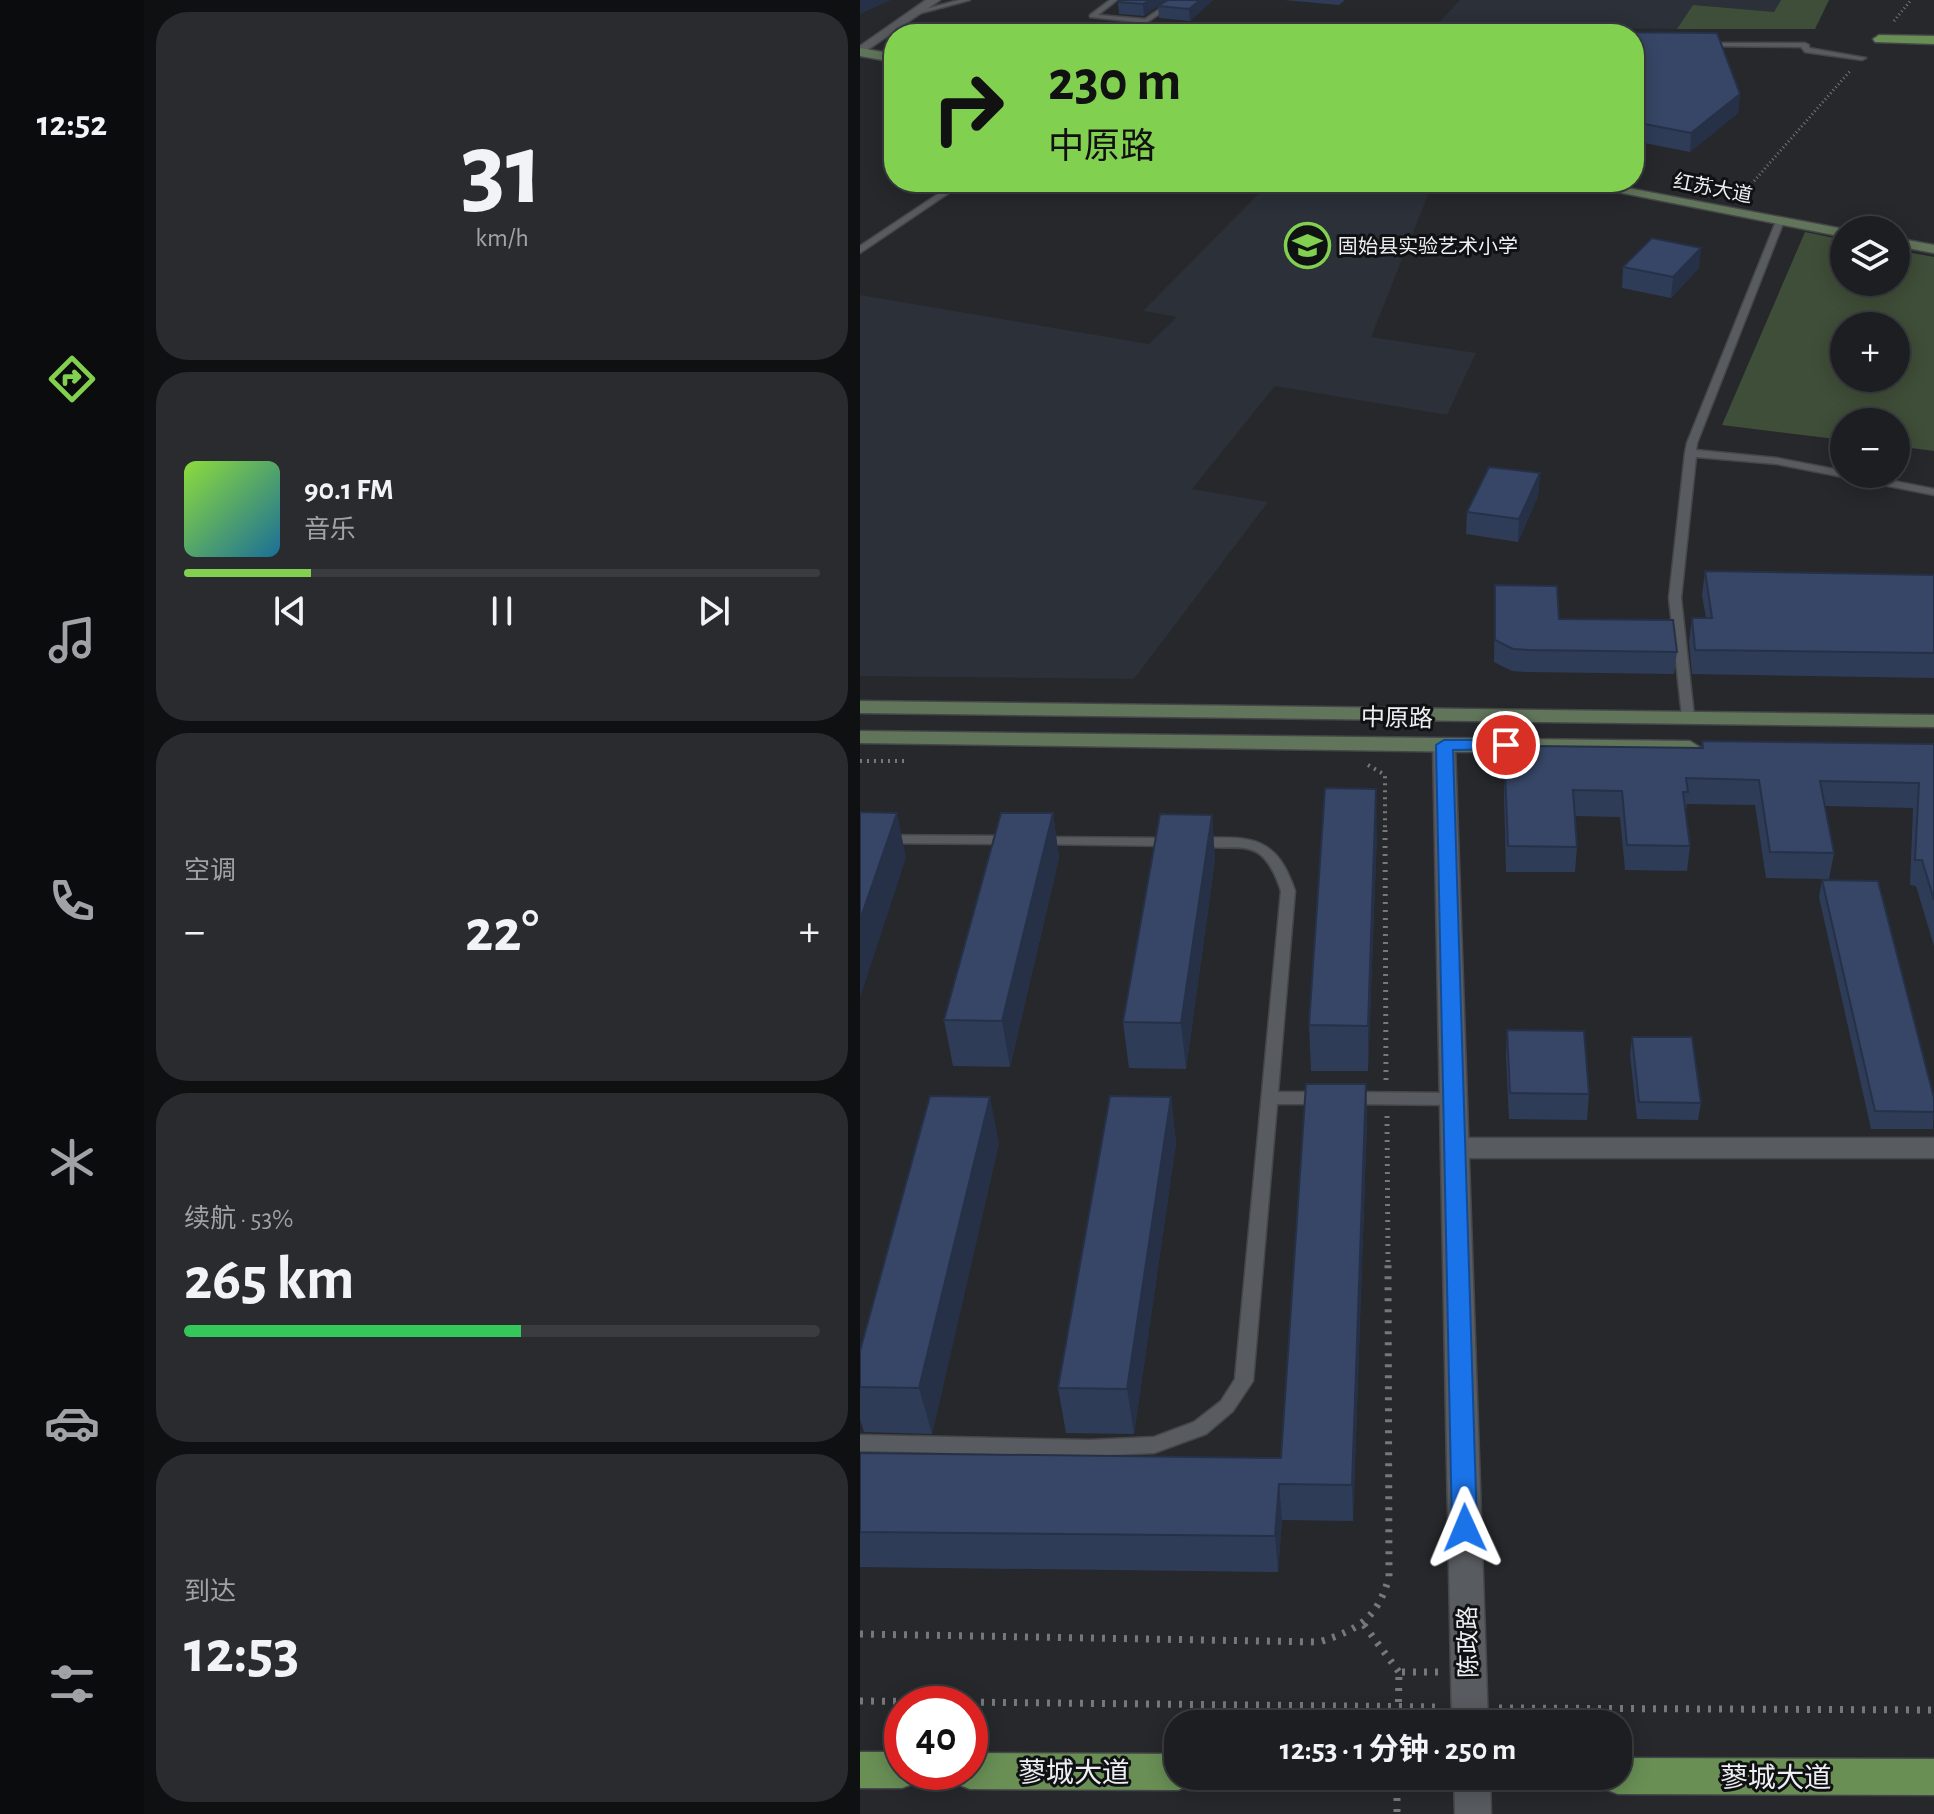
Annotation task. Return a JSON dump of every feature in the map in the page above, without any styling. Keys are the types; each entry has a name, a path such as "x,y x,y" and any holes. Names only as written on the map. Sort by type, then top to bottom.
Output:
{"main road":[{"path":"1879,39 1934,40"},
{"path":"860,51 884,56"},
{"name":"红苏大道","path":"1625,192 1830,230"},
{"path":"1910,245 1934,249"},
{"name":"中原路","path":"860,707 1934,721"},
{"name":"中原路","path":"860,737 1713,749"},
{"path":"860,1770 884,1770"},
{"name":"蓼城大道","path":"988,1771 1164,1772"},
{"name":"蓼城大道","path":"1632,1776 1934,1777"}],"street":[{"path":"898,24 934,0"},
{"path":"860,51 884,34"},
{"name":"陈政路","path":"1444,745 1470,1710"},
{"path":"1455,1148 1934,1148"},
{"path":"1472,1790 1473,1814"}],"lane":[{"path":"914,13 967,0"},
{"path":"1114,0 1092,16 1146,21 1177,0"},
{"path":"1696,45 1805,45 1805,50 1862,58"},
{"path":"860,250 946,192"},
{"path":"1688,716 1675,598 1690,453 1780,221"},
{"path":"1690,453 1777,461 1934,492"},
{"path":"860,839 1247,843 1269,851 1282,867 1288,891 1244,1381 1227,1406 1200,1428 1154,1445 1089,1448 860,1443"},
{"path":"1271,1098 1454,1099"}],"path":[{"path":"1879,39 1911,0"},
{"path":"1727,212 1862,58"},
{"path":"1364,1625 1399,1672"},
{"path":"860,1701 1226,1710"},
{"path":"1632,1714 1934,1710"},
{"path":"1397,1790 1397,1814"}],"shaded area":[{"path":"1460,0 1829,0 1815,29 1644,29 1644,24 1438,24"},
{"path":"1260,192 1429,192 1371,337 1476,353 1447,415 1275,386 1192,489 1268,502 1134,679 860,676 860,295 1149,344 1177,317 1143,311"}],"green space":[{"path":"1781,0 1829,0 1815,29 1677,29 1693,5 1774,12"},
{"path":"1805,232 1830,237 1830,296 1910,296 1910,253 1934,257 1934,451 1910,448 1910,408 1830,408 1830,438 1722,425"}],"building":[{"path":"1150,0 1143,4 1118,2"},
{"path":"1168,0 1200,0 1189,9 1158,6"},
{"path":"1644,32 1717,33 1740,94 1691,133 1644,124"},
{"path":"1652,238 1701,248 1673,277 1623,267"},
{"path":"1489,467 1540,473 1519,519 1467,512"},
{"path":"1705,571 1934,575 1934,653 1695,650 1692,618 1712,618"},
{"path":"1495,585 1557,586 1559,619 1673,620 1677,652 1513,649 1495,640"},
{"path":"1702,741 1934,744 1934,900 1922,860 1915,860 1919,783 1820,781 1834,853 1770,852 1759,780 1686,778 1688,792 1683,792 1690,846 1627,845 1622,791 1573,790 1577,847 1508,846 1505,770 1507,759 1517,750 1534,746 1703,748"},
{"path":"1325,788 1376,789 1368,1026 1309,1025"},
{"path":"860,812 897,813 860,920"},
{"path":"1001,813 1053,813 1002,1021 944,1020"},
{"path":"1160,814 1212,815 1181,1023 1123,1022"},
{"path":"1822,880 1878,881 1934,1098 1934,1112 1875,1111"},
{"path":"1507,1030 1584,1031 1589,1094 1510,1093"},
{"path":"1632,1037 1692,1037 1701,1103 1639,1102"},
{"path":"1306,1084 1366,1084 1352,1485 1279,1484 1275,1536 860,1532 860,1453 1281,1458"},
{"path":"930,1096 990,1097 919,1388 860,1387 860,1351"},
{"path":"1110,1096 1171,1097 1127,1389 1058,1388"}],"place":[{"name":"固始县实验艺术小学","path":"1307,246"}],"route":[{"path":"1465,1528 1444,745 1506,745"}]}
